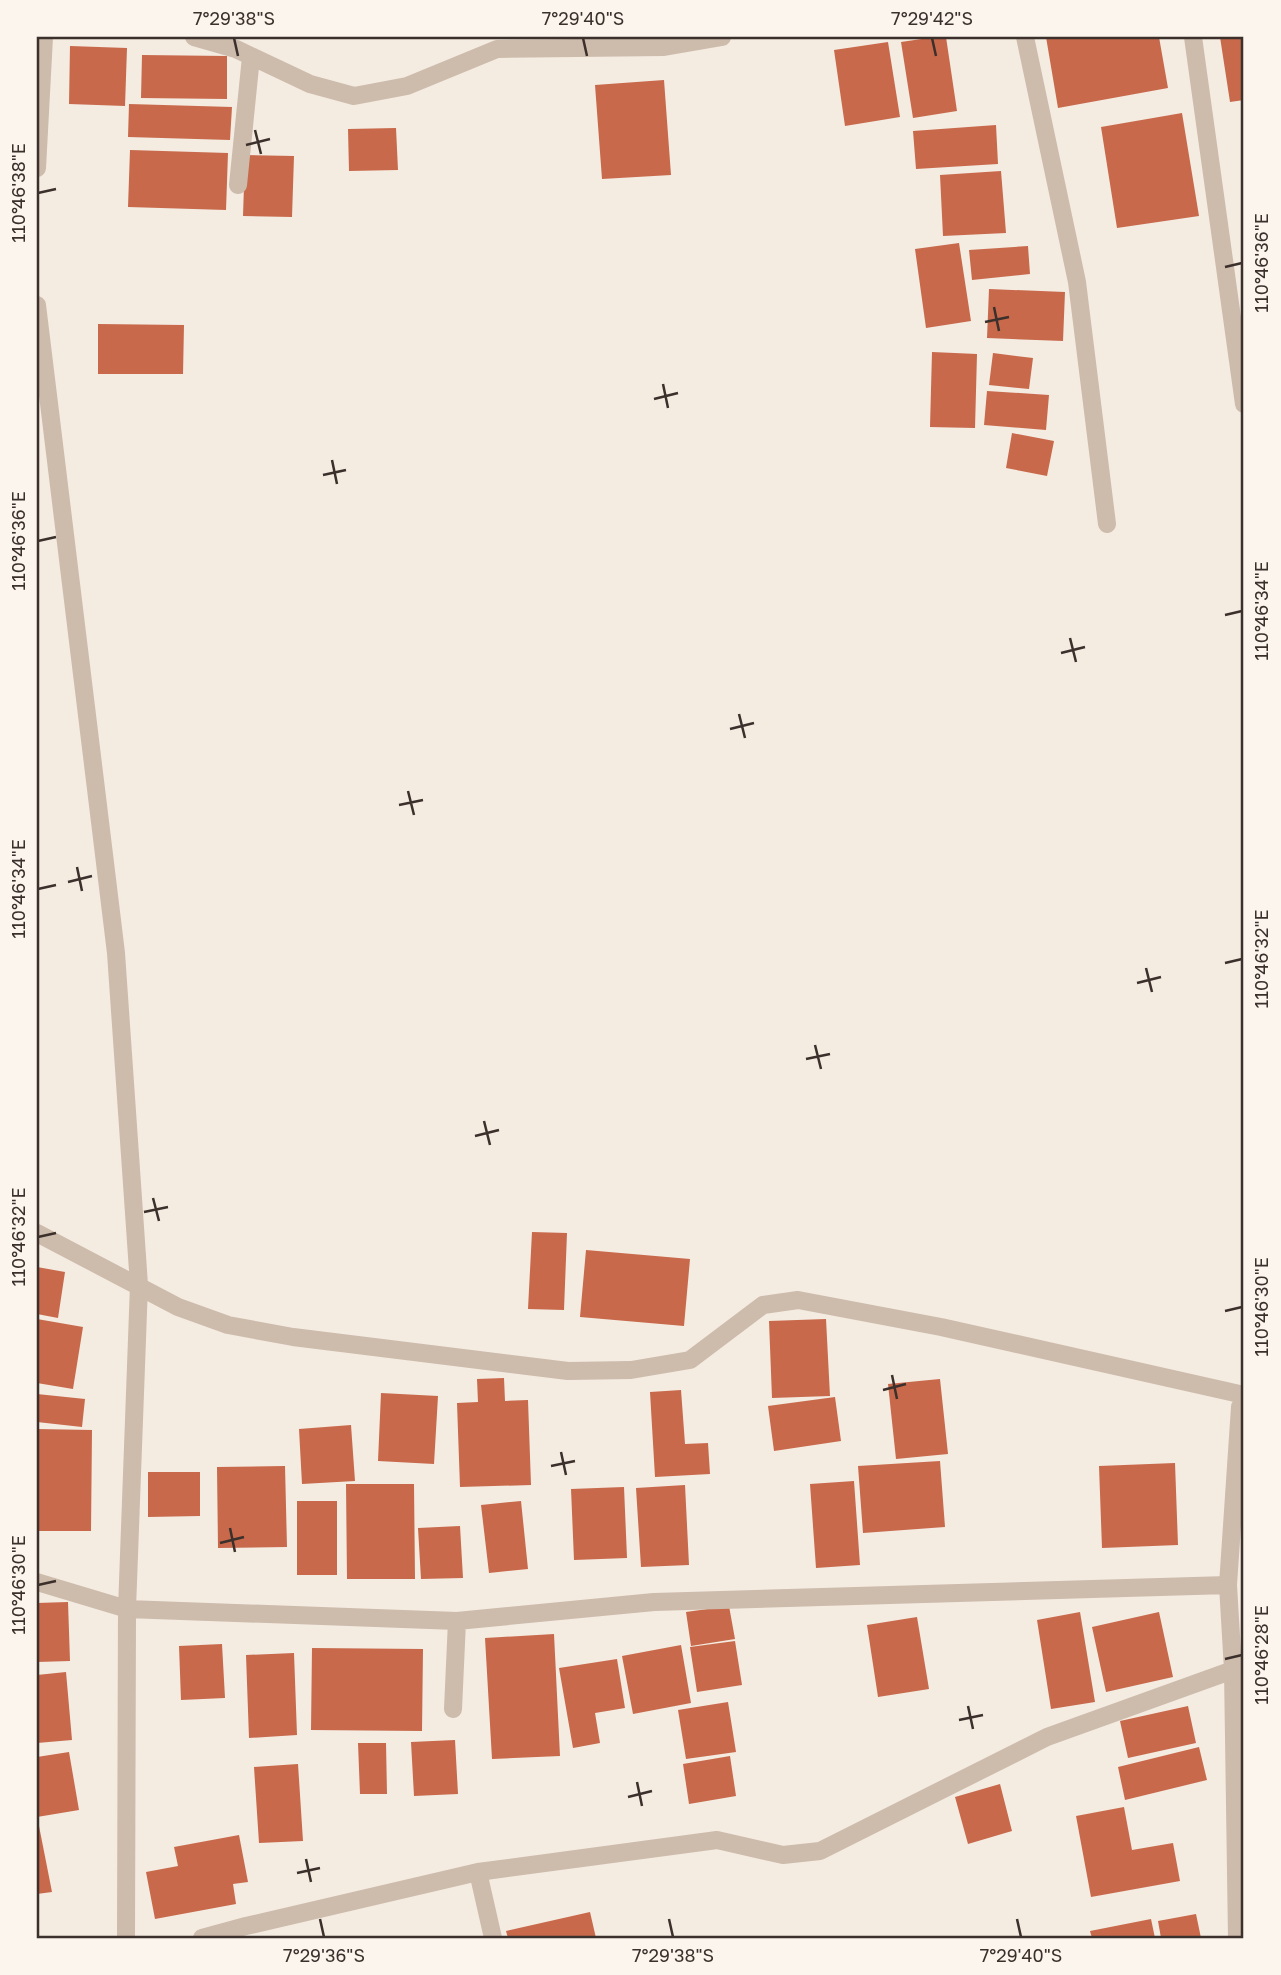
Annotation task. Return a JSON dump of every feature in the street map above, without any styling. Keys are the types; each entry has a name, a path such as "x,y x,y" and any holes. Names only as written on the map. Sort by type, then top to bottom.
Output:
{"street":[{"path":"37,168 44,37"},
{"path":"194,37 236,49 310,84 354,96 407,86 497,49 722,37"},
{"path":"1025,37 1077,282 1107,524"},
{"path":"1193,37 1244,404"},
{"path":"238,186 251,57"},
{"path":"37,305 116,953 139,1285 127,1609 126,1938"},
{"path":"37,1234 178,1307 228,1325 293,1337 568,1371 631,1370 690,1360 763,1305 798,1300 941,1327 1244,1398 1240,1407 1228,1585 1233,1670 1237,1938"},
{"path":"37,1582 127,1609 457,1621 654,1602 1228,1585"},
{"path":"453,1709 457,1621"},
{"path":"202,1938 478,1872 718,1840 783,1855 820,1851 1047,1737 1233,1670"},
{"path":"478,1872 493,1938"}],"building":[{"path":"946,37 957,111 913,118 901,42"},
{"path":"1046,37 1159,37 1168,88 1058,108"},
{"path":"1220,37 1244,37 1244,100 1230,102"},
{"path":"888,42 900,117 845,126 834,50"},
{"path":"70,46 127,48 125,106 69,104"},
{"path":"142,55 227,56 227,99 141,98"},
{"path":"664,80 671,175 602,179 595,85"},
{"path":"129,104 232,107 230,140 128,137"},
{"path":"1182,113 1199,216 1117,228 1101,127"},
{"path":"996,125 998,164 916,169 913,131"},
{"path":"396,128 398,170 349,171 348,129"},
{"path":"130,150 228,153 226,210 128,207"},
{"path":"245,155 294,156 292,217 243,216"},
{"path":"1001,171 1006,233 943,236 940,175"},
{"path":"959,243 971,321 926,328 915,249"},
{"path":"1028,246 1030,274 972,280 969,250"},
{"path":"989,289 1065,292 1063,341 987,338"},
{"path":"98,324 184,325 183,374 98,374"},
{"path":"932,352 977,354 975,428 930,427"},
{"path":"993,353 1033,358 1029,389 989,385"},
{"path":"987,391 1049,395 1046,430 984,425"},
{"path":"1012,433 1054,441 1047,476 1006,468"},
{"path":"532,1232 567,1233 564,1310 528,1309"},
{"path":"586,1250 690,1259 684,1326 580,1317"},
{"path":"37,1267 65,1272 58,1318 37,1314"},
{"path":"37,1319 83,1327 73,1389 37,1383"},
{"path":"826,1319 830,1396 772,1398 769,1321"},
{"path":"504,1378 505,1401 528,1400 531,1485 460,1487 457,1403 478,1402 477,1379"},
{"path":"940,1379 948,1454 896,1459 888,1384"},
{"path":"681,1390 685,1444 708,1443 710,1474 655,1477 650,1392"},
{"path":"381,1393 438,1396 434,1464 378,1461"},
{"path":"37,1394 85,1399 82,1427 37,1422"},
{"path":"835,1397 841,1441 774,1451 768,1406"},
{"path":"351,1425 355,1481 302,1484 299,1429"},
{"path":"37,1429 92,1430 91,1531 37,1531"},
{"path":"940,1461 945,1527 863,1533 858,1466"},
{"path":"1175,1463 1178,1545 1102,1548 1099,1466"},
{"path":"285,1466 287,1547 218,1548 217,1467"},
{"path":"148,1472 200,1472 200,1516 148,1517"},
{"path":"854,1481 860,1565 816,1568 810,1484"},
{"path":"346,1484 414,1484 415,1579 347,1579"},
{"path":"685,1485 689,1565 641,1567 636,1488"},
{"path":"624,1487 627,1558 574,1560 571,1489"},
{"path":"297,1501 337,1501 337,1575 297,1575"},
{"path":"521,1501 528,1569 489,1573 481,1505"},
{"path":"460,1526 463,1578 421,1579 418,1528"},
{"path":"68,1602 70,1661 37,1662 37,1603"},
{"path":"729,1606 735,1639 691,1646 686,1612"},
{"path":"1080,1612 1095,1702 1051,1709 1037,1620"},
{"path":"1159,1612 1173,1677 1106,1692 1092,1627"},
{"path":"917,1617 929,1689 878,1697 867,1625"},
{"path":"554,1634 560,1756 492,1759 485,1638"},
{"path":"735,1641 742,1685 697,1692 690,1647"},
{"path":"222,1644 225,1698 181,1700 179,1646"},
{"path":"681,1645 691,1703 633,1714 622,1656"},
{"path":"312,1648 423,1649 422,1731 311,1730"},
{"path":"294,1653 297,1735 249,1738 246,1655"},
{"path":"617,1659 625,1708 595,1713 600,1743 573,1748 559,1668"},
{"path":"66,1672 72,1740 37,1743 37,1675"},
{"path":"728,1702 736,1752 686,1759 678,1710"},
{"path":"1188,1706 1196,1743 1128,1758 1120,1721"},
{"path":"455,1740 458,1794 414,1796 411,1742"},
{"path":"358,1743 386,1743 387,1794 360,1794"},
{"path":"1199,1747 1207,1780 1125,1800 1118,1767"},
{"path":"69,1752 79,1810 37,1817 37,1757"},
{"path":"730,1756 736,1796 689,1804 683,1764"},
{"path":"298,1764 303,1841 259,1843 254,1767"},
{"path":"1000,1784 1012,1831 968,1844 955,1797"},
{"path":"1124,1807 1132,1850 1173,1843 1180,1881 1091,1897 1076,1816"},
{"path":"39,1826 52,1892 37,1894 37,1827"},
{"path":"239,1835 248,1882 233,1884 236,1904 155,1919 146,1872 178,1866 174,1847"},
{"path":"590,1912 596,1938 508,1938 506,1931"},
{"path":"1196,1914 1201,1938 1161,1938 1158,1921"},
{"path":"1151,1919 1155,1938 1092,1938 1090,1931"}]}
